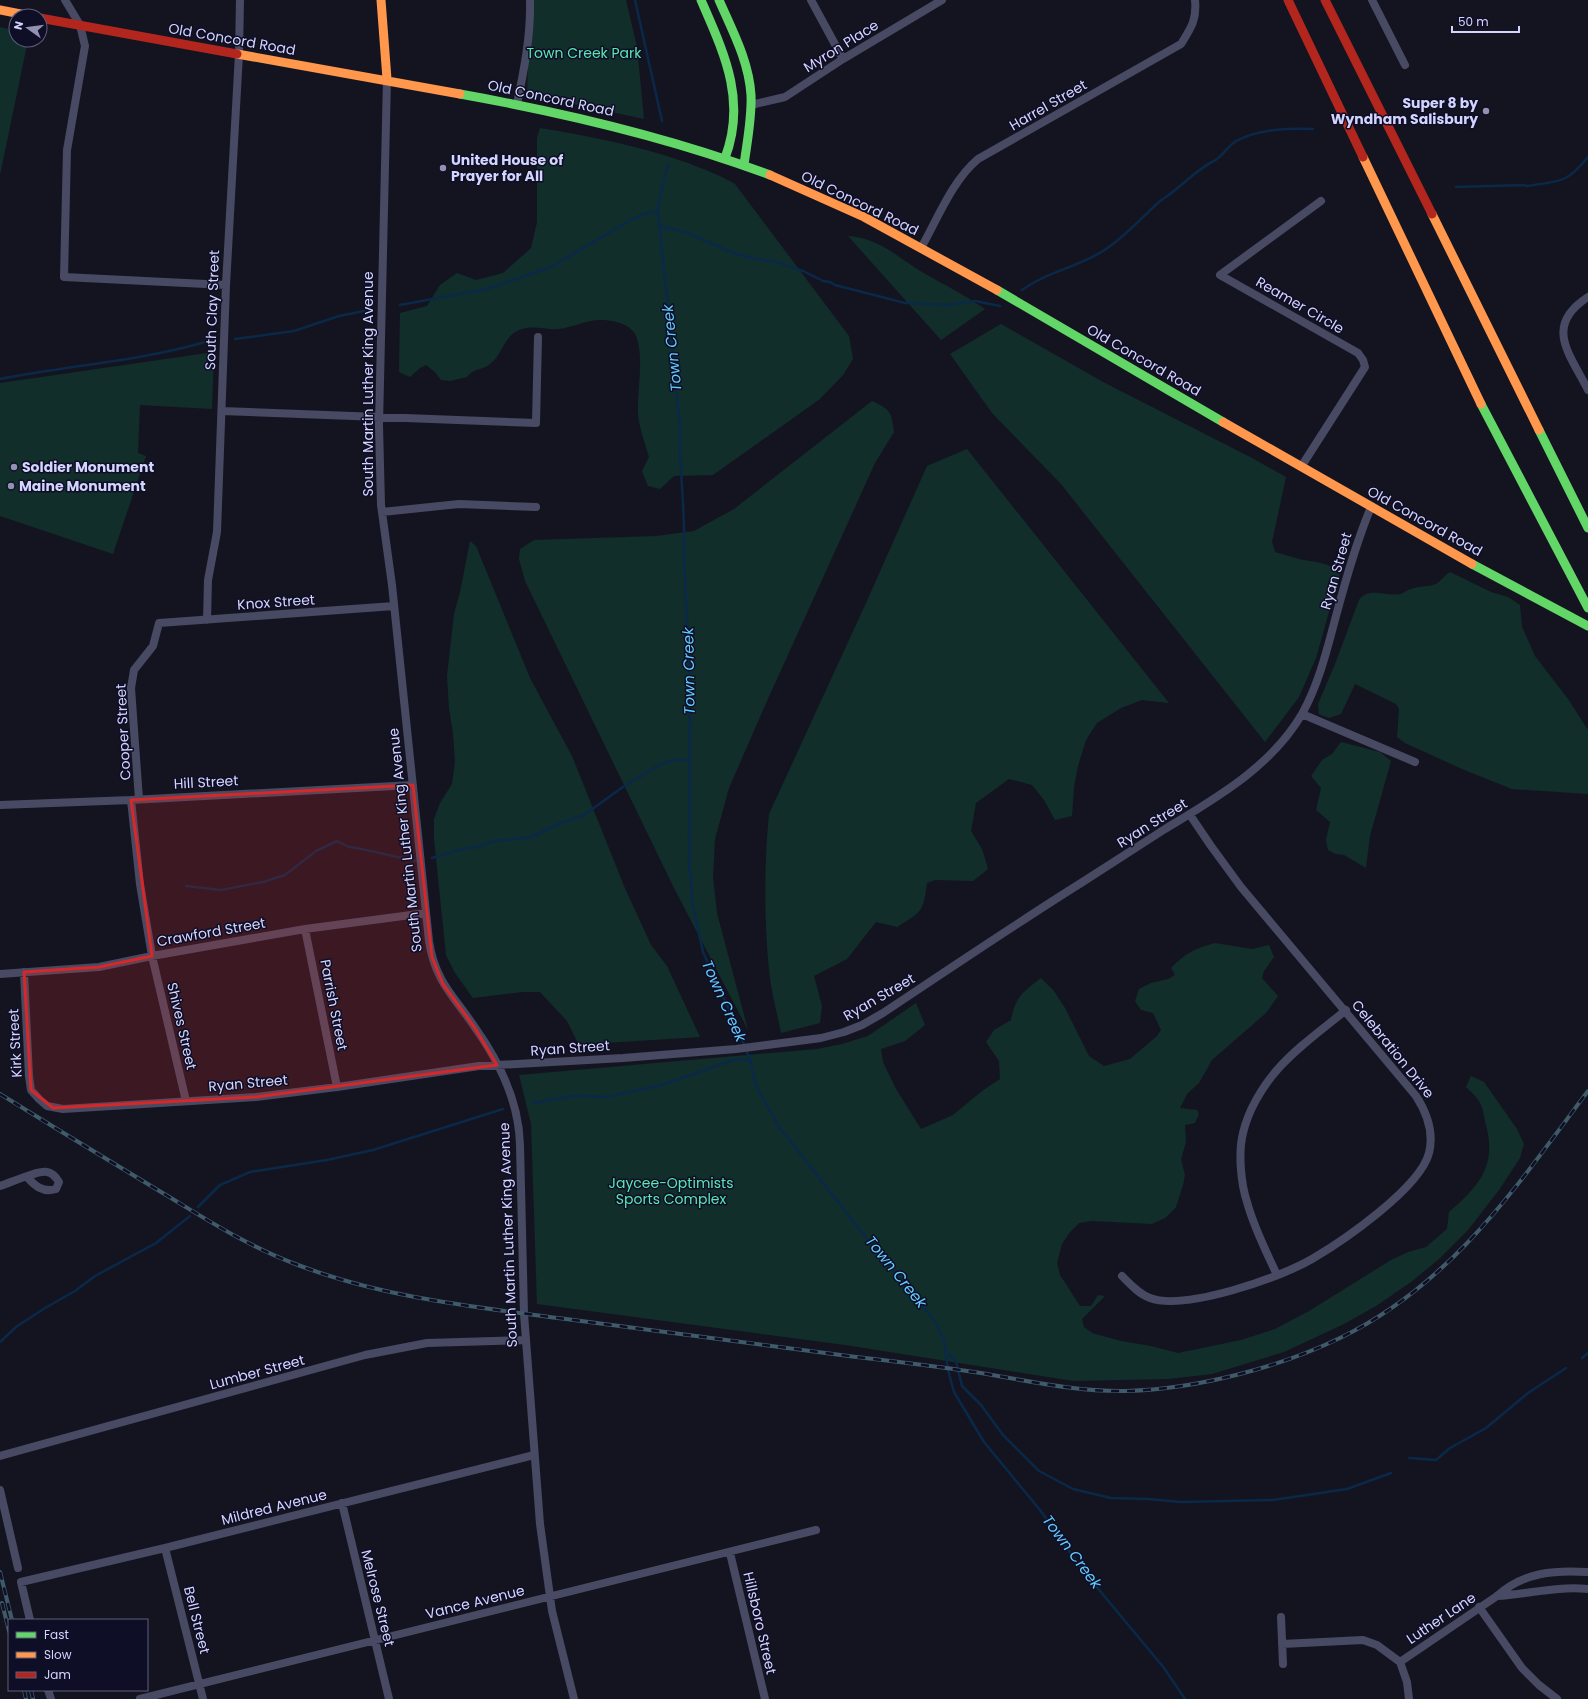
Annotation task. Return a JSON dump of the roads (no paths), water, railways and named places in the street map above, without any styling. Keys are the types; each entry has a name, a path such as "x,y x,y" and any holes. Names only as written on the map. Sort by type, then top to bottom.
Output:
{"main road":[{"name":"South Martin Luther King Avenue","path":"381,0 387,79"},
{"path":"701,0 730,74 734,97 733,134 725,158"},
{"path":"719,0 741,52 751,94 750,121 744,165"},
{"path":"1288,0 1493,430 1588,608"},
{"path":"1325,0 1588,528"},
{"name":"Old Concord Road","path":"48,19 387,79 517,104 596,122 725,158 744,165 818,196 921,248 1371,507 1526,594 1588,626"},
{"path":"713,29 735,66 742,102 751,104"}],"street":[{"path":"65,0 80,25 85,46 67,150 64,277 226,285"},
{"name":"South Clay Street","path":"207,620 208,580 217,532 226,285 239,54 240,0"},
{"path":"517,104 526,57 530,0"},
{"path":"811,0 843,59"},
{"name":"Myron Place","path":"751,104 785,97 843,59 942,0"},
{"name":"Harrel Street","path":"921,248 950,194 967,168 978,159 1181,44 1191,28 1196,12 1195,0"},
{"path":"1372,0 1405,65"},
{"name":"South Martin Luther King Avenue","path":"387,79 379,416 382,512 394,606 426,913 431,950 440,978 481,1036 497,1065 513,1102 520,1133 525,1340 540,1524 550,1597 574,1699"},
{"name":"Reamer Circle","path":"1301,467 1365,366 1363,360 1358,353 1220,275 1321,201"},
{"path":"1588,297 1580,302 1566,317 1562,329 1564,342 1588,390"},
{"path":"222,411 536,423 538,338"},
{"path":"382,512 460,504 536,507"},
{"name":"Ryan Street","path":"47,1106 63,1109 256,1097 337,1087 461,1068 736,1049 821,1038 844,1032 862,1025 1190,815 1266,759 1281,743 1302,714 1322,670 1350,566 1371,507"},
{"name":"Knox Street","path":"159,622 207,620 394,606"},
{"name":"Cooper Street","path":"139,799 132,688 134,670 153,646 159,622"},
{"path":"1302,714 1415,762"},
{"name":"Hill Street","path":"0,805 131,800 413,785"},
{"name":"Cooper Street","path":"131,800 140,884 152,956"},
{"name":"Celebration Drive","path":"1122,1276 1132,1287 1150,1298 1166,1301 1190,1300 1220,1294 1277,1275 1311,1260 1355,1230 1403,1191 1424,1166 1429,1154 1430,1126 1425,1109 1416,1096 1346,1010 1241,887 1190,815"},
{"name":"Crawford Street","path":"0,974 98,967 305,929 426,913"},
{"name":"Parrish Street","path":"305,929 337,1087"},
{"name":"Shives Street","path":"152,956 186,1101"},
{"name":"Kirk Street","path":"24,972 31,1090 47,1106"},
{"path":"1277,1275 1246,1202 1241,1166 1243,1134 1256,1100 1276,1070 1296,1051 1346,1010"},
{"path":"0,1186 29,1176"},
{"name":"Lumber Street","path":"0,1456 365,1356 427,1344 525,1340"},
{"name":"Mildred Avenue","path":"30,1619 21,1582 165,1548 534,1455"},
{"path":"0,1490 18,1568"},
{"name":"Melrose Street","path":"342,1503 389,1699"},
{"name":"Vance Avenue","path":"140,1699 730,1553 816,1530"},
{"name":"Bell Street","path":"165,1548 203,1699"},
{"name":"Hillsboro Street","path":"730,1553 765,1699"},
{"name":"Luther Lane","path":"1400,1662 1497,1596 1509,1586 1529,1577 1552,1572 1588,1572"},
{"name":"Luther Lane","path":"1497,1596 1557,1588 1588,1589"},
{"path":"1479,1607 1522,1668 1538,1685 1557,1699"},
{"path":"1281,1617 1283,1664"},
{"path":"1282,1644 1363,1640 1377,1645 1400,1662 1409,1699"}],"waterway":[{"name":"Town Creek","path":"635,0 662,121"},
{"path":"1022,290 1042,278 1086,260 1106,249 1127,233 1160,201 1198,171 1217,159 1236,141 1254,134 1274,130 1313,129"},
{"path":"1456,187 1527,186 1555,182 1568,177 1588,157"},
{"name":"Town Creek","path":"668,164 658,211 680,427 680,460 690,683 689,872 691,875 692,902 703,952 740,1034 750,1060 756,1086 778,1125 852,1220 935,1321 944,1340 948,1370 954,1392 984,1442 1040,1510 1081,1568 1164,1668 1185,1699"},
{"path":"400,305 487,289 551,267 629,221 644,214 658,211"},
{"path":"659,226 688,233 733,253 776,262 803,271 835,285 905,303 949,305 975,301 1000,306"},
{"path":"235,339 294,331 339,316 364,311"},
{"path":"0,379 133,358 212,340"},
{"path":"432,858 496,841 531,837 561,823 584,815 627,784 660,765 673,760 690,760"},
{"path":"186,886 221,890 263,882 285,875 316,851 337,841 349,847 416,861"},
{"path":"533,1103 573,1096 608,1097 665,1084 738,1059 750,1060"},
{"path":"198,1207 220,1185 250,1172 327,1160 373,1150 503,1109"},
{"path":"0,1342 16,1327 75,1291 95,1276 156,1243 190,1216"},
{"path":"946,1352 956,1361 962,1386 981,1405 1003,1435 1039,1471 1073,1489 1111,1498 1181,1502 1273,1500 1347,1489 1391,1473"},
{"path":"1582,1358 1588,1353"},
{"path":"1409,1458 1436,1460 1450,1448 1486,1428 1528,1393 1566,1368"}],"railway":[{"path":"0,1094 198,1215 264,1251 298,1265 364,1286 430,1300 498,1310 938,1367 1074,1388 1127,1391 1181,1386 1236,1375 1264,1367 1316,1349 1340,1338 1380,1316 1416,1290 1449,1261 1479,1230 1535,1162 1588,1091"},
{"path":"0,1572 12,1619"},
{"path":"2,1603 8,1627"},
{"path":"24,1691 26,1699"},
{"path":"31,1691 33,1699"}],"place":[{"name":"Super 8 by Wyndham Salisbury","path":"1486,111"},
{"name":"United House of Prayer for All","path":"443,168"},
{"name":"Soldier Monument","path":"14,467"},
{"name":"Maine Monument","path":"11,486"}],"park label":[{"name":"Town Creek Park","path":"584,53"},
{"name":"Jaycee-Optimists Sports Complex","path":"671,1192"}]}
